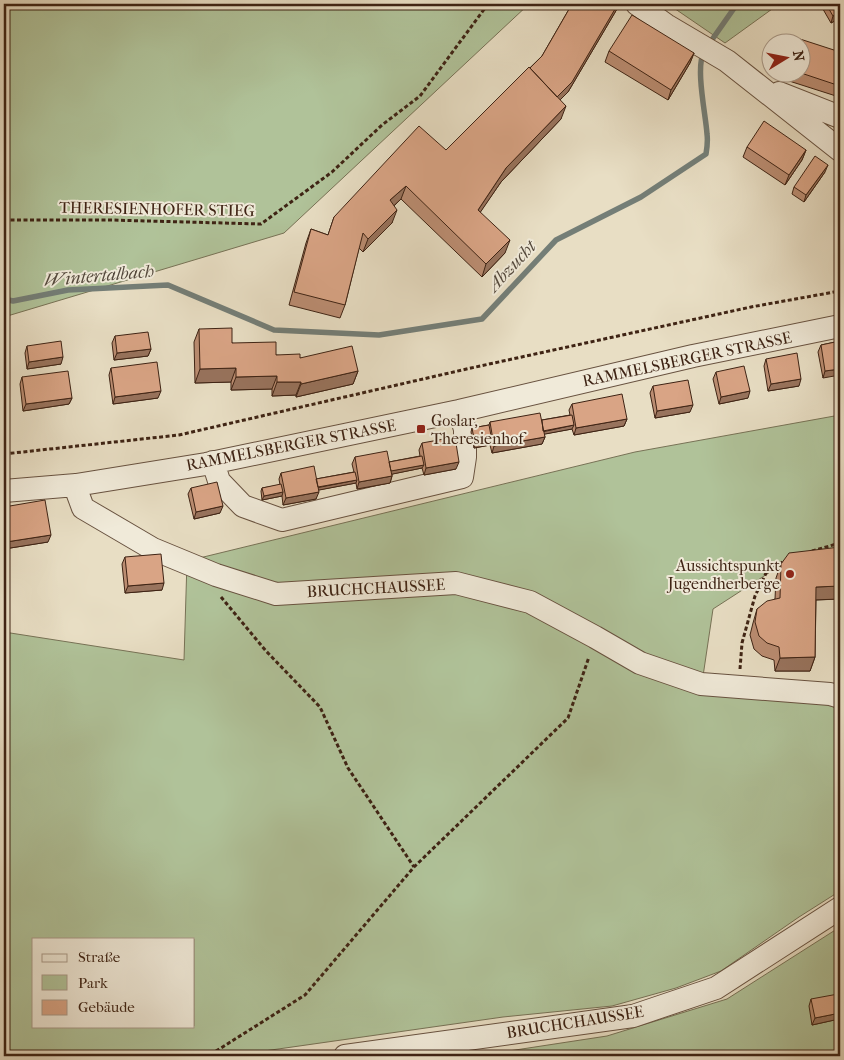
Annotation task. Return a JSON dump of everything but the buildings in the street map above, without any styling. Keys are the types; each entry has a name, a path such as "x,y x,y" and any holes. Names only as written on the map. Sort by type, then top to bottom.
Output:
{"street":[{"path":"637,4 666,25 727,61 840,150"},
{"path":"755,84 840,117"},
{"name":"RAMMELSBERGER STRASSE","path":"4,491 76,485 213,462 459,410 693,356 840,326"},
{"path":"213,462 219,481 243,506 282,520 462,477 465,457 465,429 459,410"},
{"name":"BRUCHCHAUSSEE","path":"76,485 82,508 153,549 216,575 276,594 456,583 530,602 640,663 702,684 830,694 840,697"},
{"name":"BRUCHCHAUSSEE","path":"345,1056 633,1016 716,988 840,908"}],"path":[{"name":"THERESIENHOFER STIEG","path":"4,220 110,220 261,224 332,172 382,125 420,96 488,4"},
{"path":"4,454 179,435 500,361 751,307 840,291"},
{"path":"803,554 840,543"},
{"path":"738,687 742,643 755,596 768,569 785,560"},
{"path":"216,575 217,588 221,600 266,651 320,707 348,768 414,867"},
{"path":"213,1056 213,1053 304,995 414,867 568,718 595,637"}],"green space":[{"path":"4,4 529,4 284,233 4,317"},
{"path":"668,4 779,4 725,43"},
{"path":"840,415 840,552 795,556 713,609 702,683 840,697 840,891 721,971 676,988 612,1006 503,1017 229,1056 4,1056 4,632 184,660 187,561 635,452"},
{"path":"840,927 840,1056 476,1056 607,1036 727,999"}],"waterway":[{"name":"Abzucht","path":"709,44 737,4"},
{"name":"Abzucht","path":"4,299 13,301 68,290 168,285 274,330 379,335 482,319 556,240 641,197 706,154 707,137 701,80 704,52"}],"place":[{"name":"Goslar, Theresienhof","path":"421,429"},
{"name":"Aussichtspunkt Jugendherberge","path":"790,574"}],"water label":[{"name":"Wintertalbach","path":"99,276"}]}
